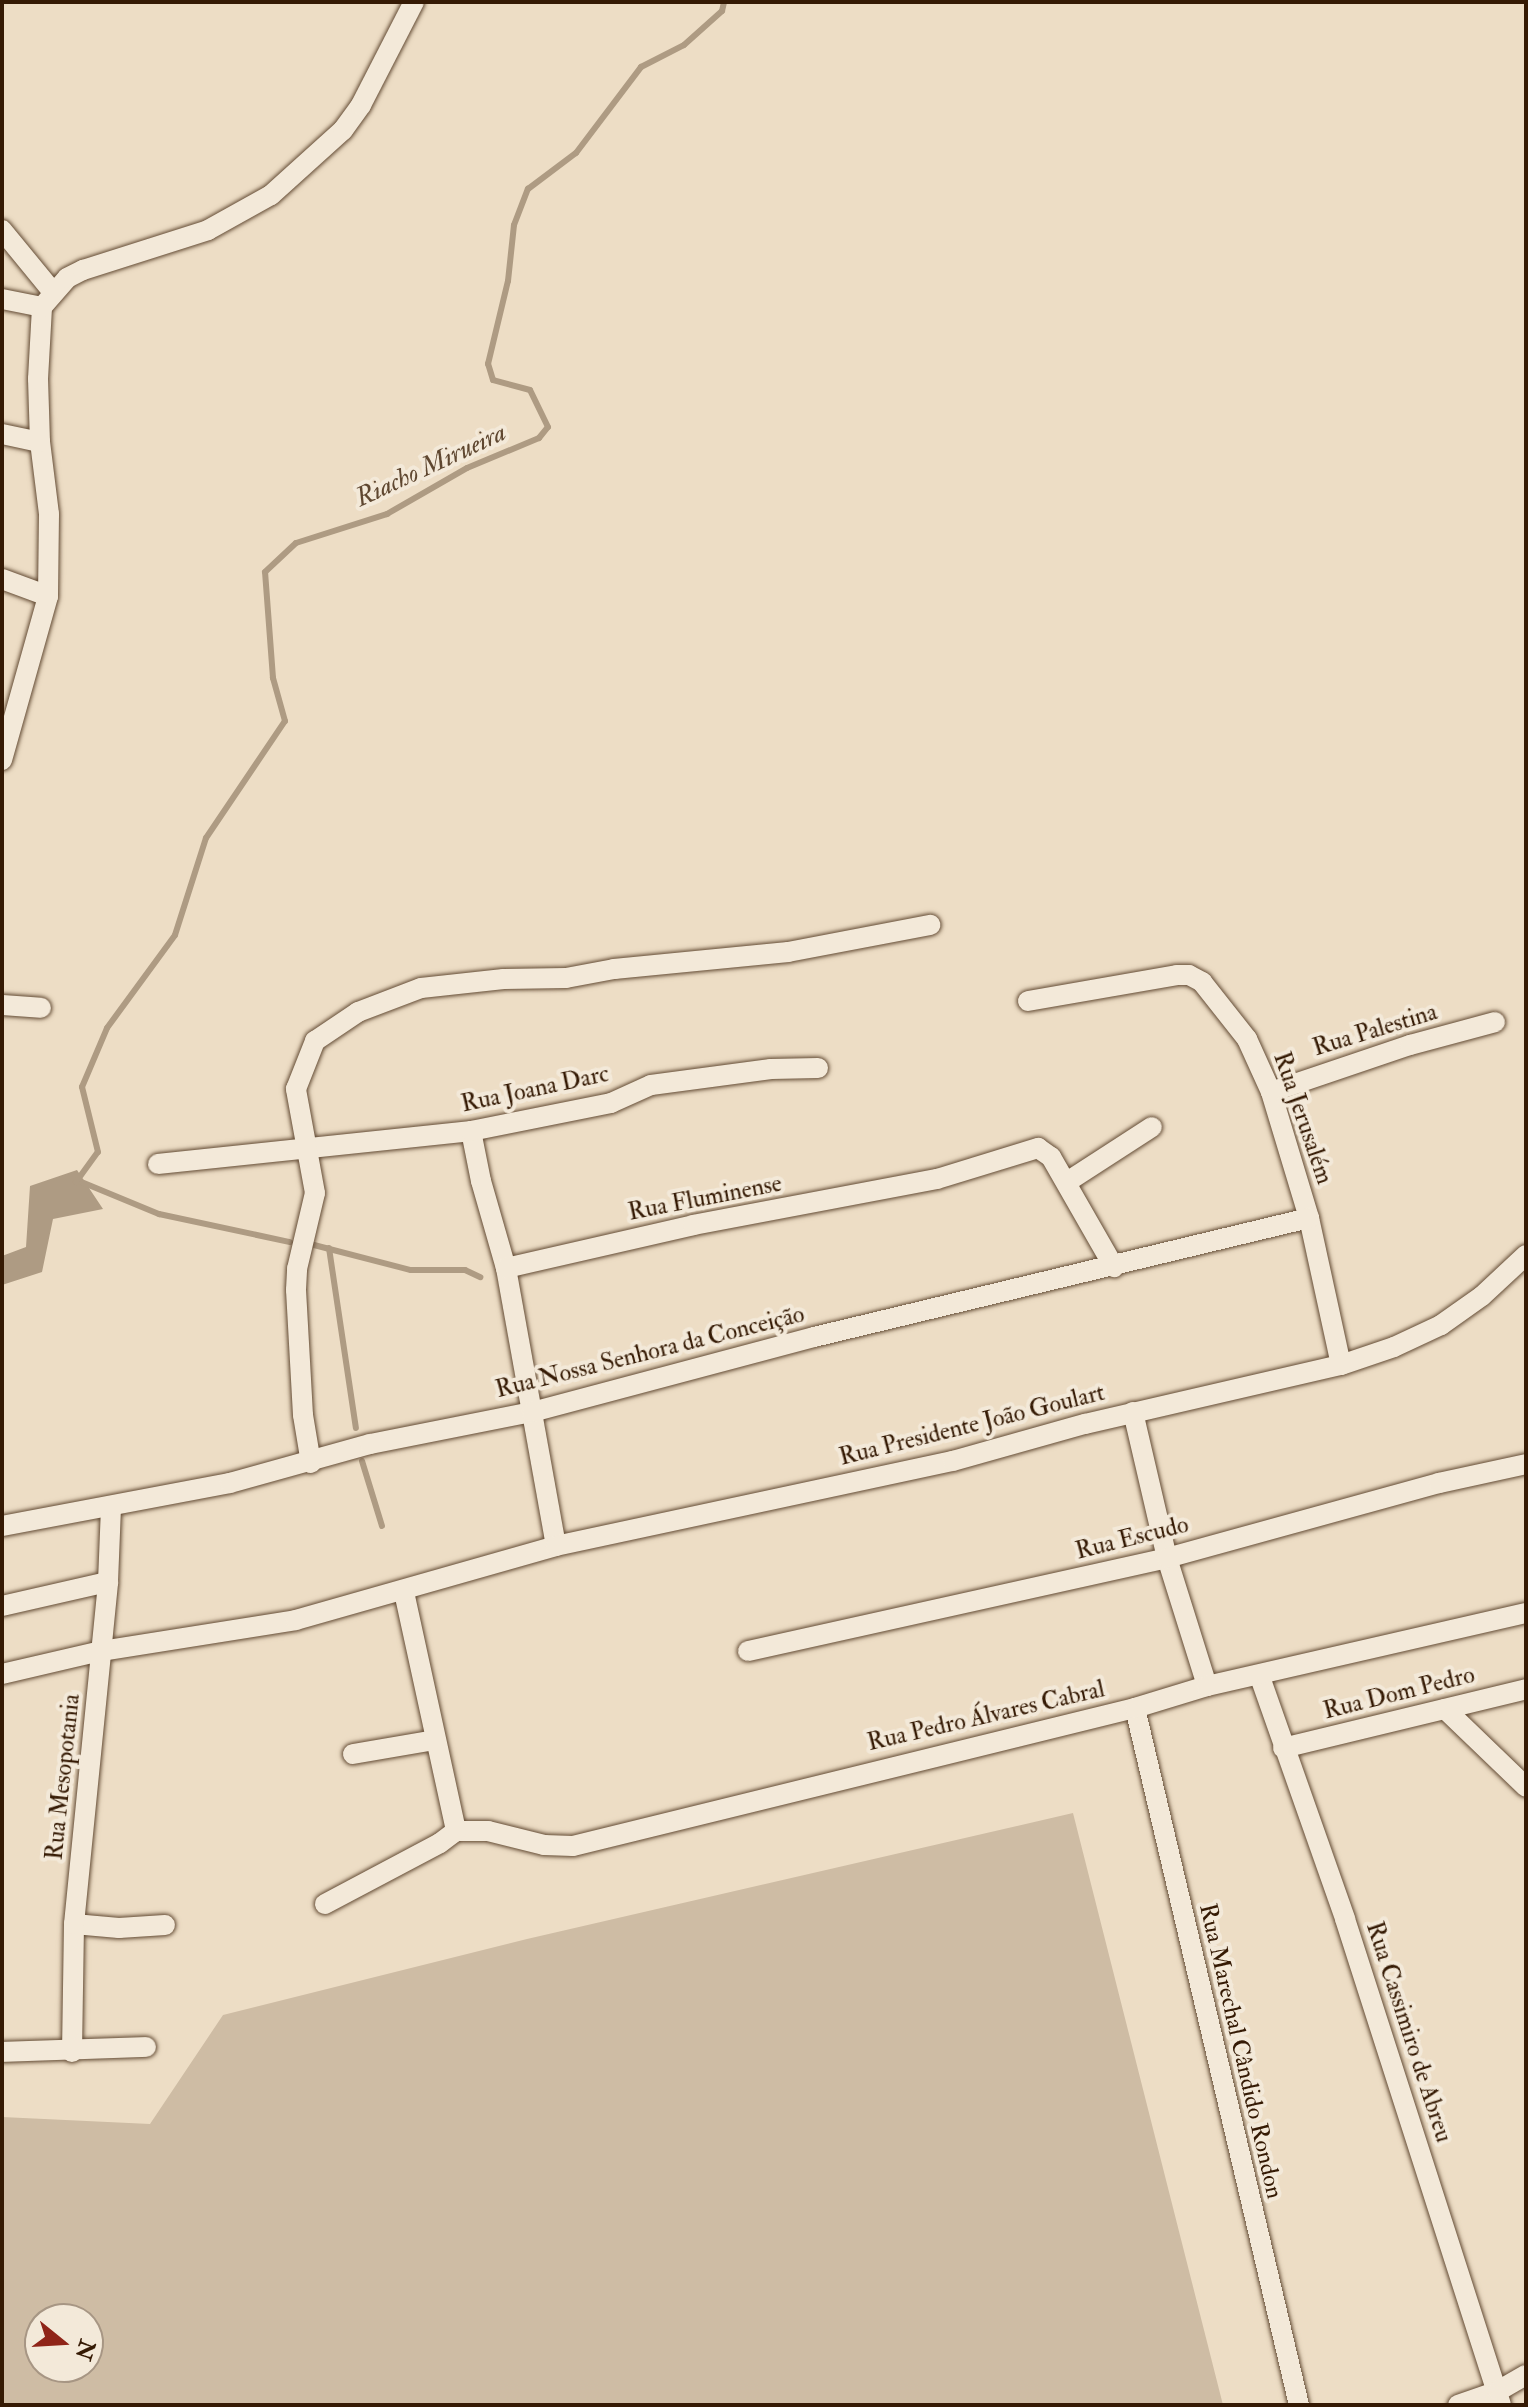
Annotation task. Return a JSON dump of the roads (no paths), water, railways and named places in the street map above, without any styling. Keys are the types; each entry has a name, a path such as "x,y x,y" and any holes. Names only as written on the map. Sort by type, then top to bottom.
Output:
{"street":[{"path":"2,299 47,300 67,278 102,261 181,240 252,208 271,195 343,130 382,68 414,2"},
{"path":"2,230 47,300 40,442 49,514 48,596 2,760"},
{"path":"2,434 40,442"},
{"path":"2,579 48,596"},
{"path":"311,1463 303,1415 296,1290 297,1269 315,1193 297,1110 296,1089 315,1041 358,1012 421,988 504,979 566,978 614,969 788,952 930,925"},
{"name":"Rua Jerusalém","path":"1028,1001 1177,975 1196,978 1247,1039 1271,1092 1309,1218 1341,1365"},
{"path":"2,1005 41,1008"},
{"name":"Rua Palestina","path":"1271,1092 1360,1060 1495,1022"},
{"name":"Rua Joana Darc","path":"158,1164 471,1131 611,1103 651,1085 771,1069 818,1068"},
{"path":"1114,1267 1067,1182 1152,1127"},
{"path":"471,1131 481,1181 506,1268 556,1546"},
{"name":"Rua Fluminense","path":"506,1268 693,1225 916,1184 1028,1150 1044,1151 1067,1182"},
{"name":"Rua Nossa Senhora da Conceição","path":"2,1526 111,1508 311,1463 370,1444 532,1412 799,1341 1309,1218"},
{"name":"Rua Presidente João Goulart","path":"2,1674 101,1651 296,1620 404,1592 556,1546 953,1461 1133,1412 1341,1365 1394,1347 1441,1325 1482,1296 1526,1255"},
{"path":"1133,1412 1167,1558 1207,1686"},
{"name":"Rua Escudo","path":"748,1651 1167,1558 1439,1483 1526,1464"},
{"name":"Rua Mesopotania","path":"72,2052 74,1924 108,1582 111,1508"},
{"path":"2,1606 108,1582"},
{"path":"325,1904 440,1843 456,1831 404,1592"},
{"name":"Rua Pedro Álvares Cabral","path":"456,1831 488,1831 544,1845 573,1846 1135,1708 1207,1686 1260,1677 1526,1613"},
{"name":"Rua Cassimiro de Abreu","path":"1260,1677 1345,1919 1500,2398"},
{"name":"Rua Dom Pedro","path":"1283,1748 1526,1689"},
{"name":"Rua Marechal Cândido Rondon","path":"1135,1708 1299,2405"},
{"path":"1445,1709 1526,1787"},
{"path":"353,1754 435,1740"},
{"path":"74,1924 119,1928 165,1925"},
{"path":"2,2052 72,2052 146,2047"},
{"path":"1458,2405 1500,2398 1526,2375"}],"waterway":[{"name":"Riacho Mirueira","path":"76,1182 98,1152 82,1087 107,1028 175,935 206,838 285,721 273,678 265,572 296,543 387,514 467,468 539,438 548,427 530,390 493,380 488,364 508,281 514,225 528,189 576,153 641,67 684,45 722,11 724,2"},
{"path":"79,1181 159,1214 290,1242"},
{"path":"314,1245 411,1270 465,1270 480,1277"},
{"path":"329,1248 356,1428"},
{"path":"362,1461 382,1526"}]}
